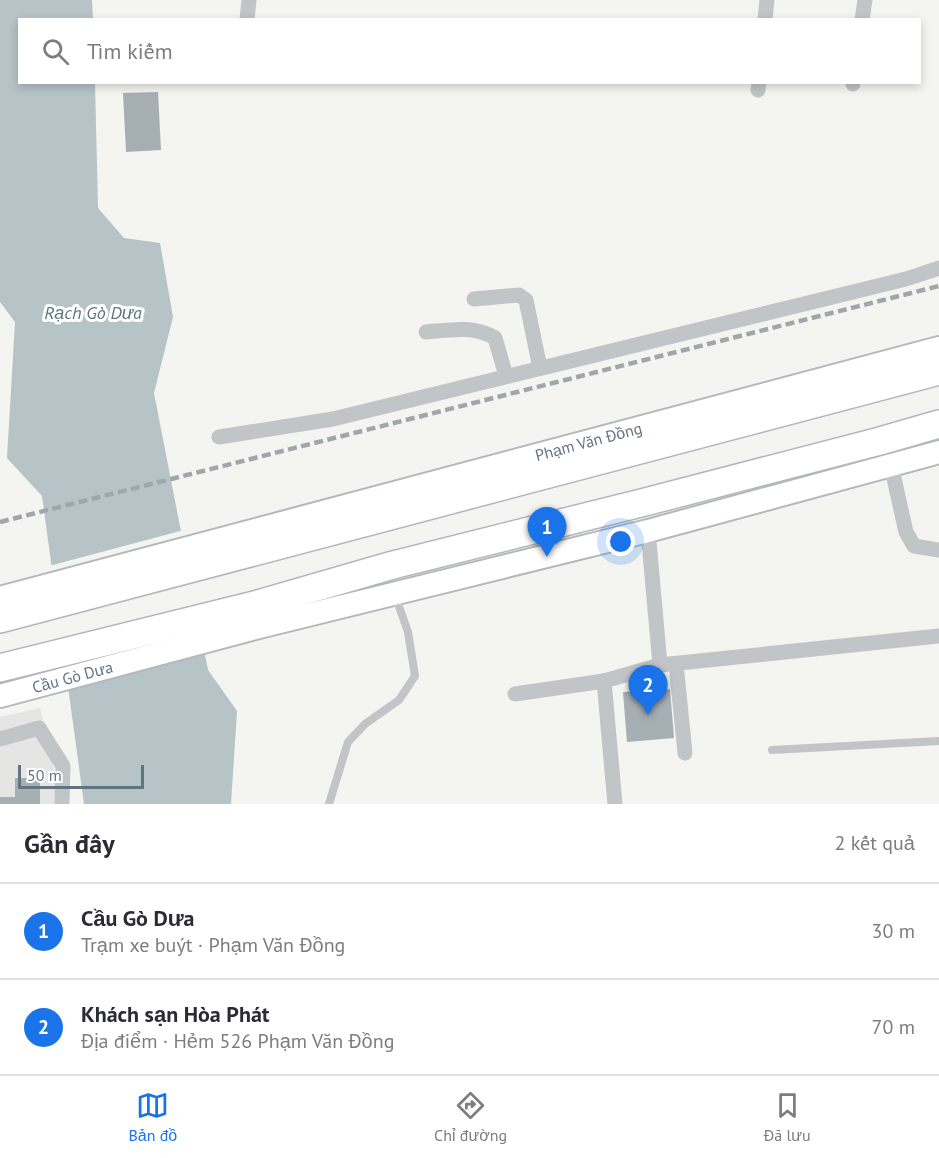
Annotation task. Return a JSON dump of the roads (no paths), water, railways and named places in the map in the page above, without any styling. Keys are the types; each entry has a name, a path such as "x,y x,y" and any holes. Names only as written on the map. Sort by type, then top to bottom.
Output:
{"highway":[{"name":"Phạm Văn Đồng","path":"241,544 939,371"},
{"path":"260,615 393,565 701,488 939,424"},
{"path":"1,612 241,544"},
{"name":"Cầu Gò Dưa","path":"9,680 260,615"}],"main road":[{"name":"Phạm Văn Đồng","path":"241,544 939,348"},
{"path":"260,615 394,593 648,531 939,452"}],"street":[{"path":"248,18 249,0"},
{"path":"765,18 767,0"},
{"path":"862,18 865,0"},
{"path":"219,437 333,419 906,279 939,268"},
{"path":"474,299 519,295 526,300 540,368"},
{"path":"426,332 471,328 485,332 495,338 506,376"},
{"path":"891,465 906,532 914,546 937,548"},
{"path":"648,531 668,664 685,753"},
{"path":"515,694 604,681 668,664 939,636"},
{"path":"604,681 615,804"},
{"path":"0,739 39,728 63,766 62,804"}],"lane":[{"path":"328,804 348,742 365,723 399,700 415,676 408,632 394,593"},
{"path":"772,750 939,741"}],"water":[{"name":"Rạch Gò Dưa","path":"0,0 92,0 93,18 18,18 18,84 95,84 98,208 124,238 160,243 173,317 154,393 208,670 237,711 231,804 84,804 42,496 7,458 15,322 0,302"}],"railway":[{"path":"0,522 939,286"}],"place":[{"name":"Cầu Gò Dưa","path":"547,557"},
{"name":"Khách sạn Hòa Phát","path":"648,715"}]}
